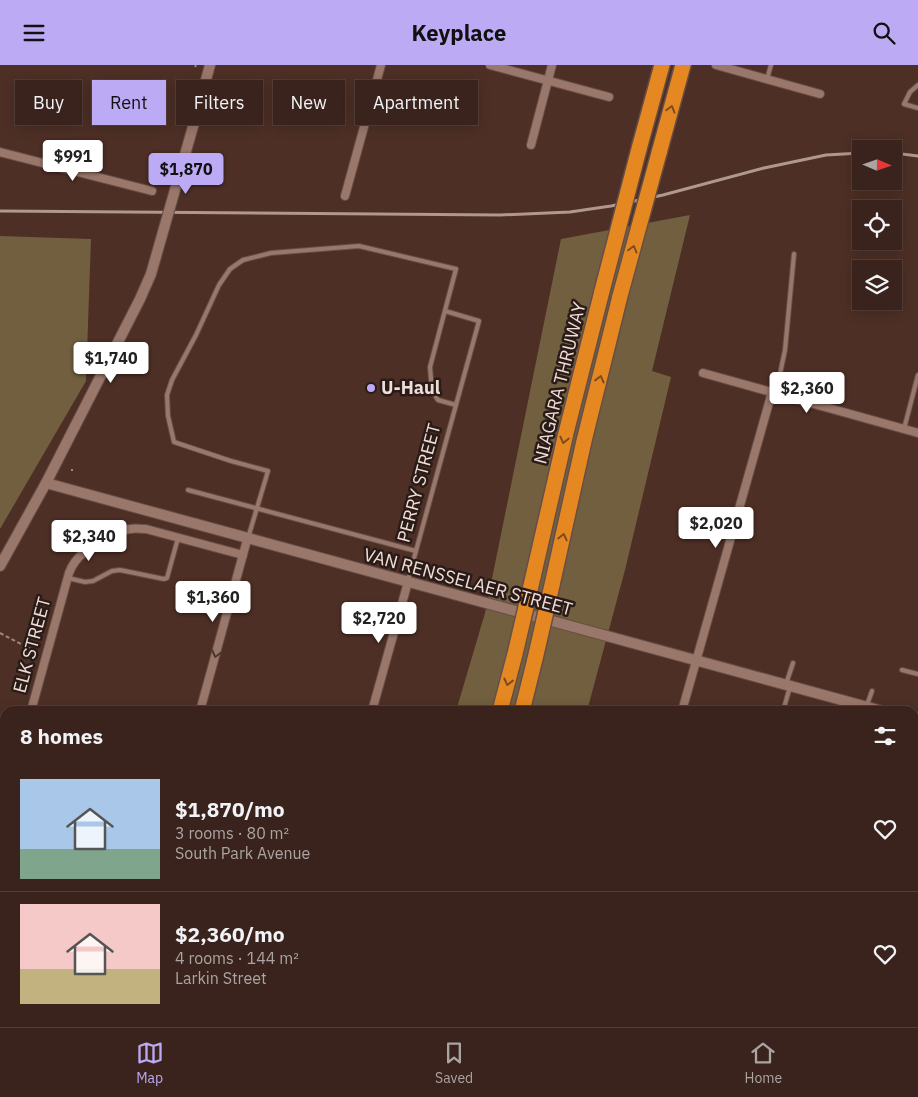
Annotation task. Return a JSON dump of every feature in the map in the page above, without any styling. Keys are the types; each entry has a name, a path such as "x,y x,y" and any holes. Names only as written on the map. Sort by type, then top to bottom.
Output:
{"highway":[{"name":"NIAGARA THRUWAY","path":"501,706 566,433 662,65"},
{"path":"523,706 584,441 620,297 683,65"}],"street":[{"path":"0,566 46,483 140,299 150,274 210,65"},
{"path":"345,196 381,65"},
{"path":"490,65 609,97"},
{"path":"531,145 552,65"},
{"path":"716,65 820,94"},
{"path":"0,152 152,191"},
{"path":"703,373 918,433"},
{"path":"683,706 774,393"},
{"name":"VAN RENSSELAER STREET","path":"46,483 247,540 863,706"},
{"name":"ELK STREET","path":"32,706 68,578 73,564 81,553 119,532 130,529 146,529 243,555"},
{"path":"201,706 247,540"},
{"name":"PERRY STREET","path":"373,706 408,582"}],"lane":[{"path":"767,79 771,65"},
{"path":"918,85 910,92 904,104 918,108"},
{"path":"247,540 268,471 174,442 168,416 167,395 172,380 196,335 219,285 230,269 243,260 271,253 359,246 456,269 430,367 432,391 438,400 456,405"},
{"path":"774,393 785,350 794,254"},
{"name":"PERRY STREET","path":"408,582 479,321 445,311"},
{"path":"904,429 918,375"},
{"path":"188,490 416,551"},
{"path":"68,578 84,582 93,581 112,571 120,570 167,578 178,538"},
{"path":"784,706 793,663"},
{"path":"902,670 918,674"},
{"path":"866,706 872,691"},
{"path":"840,706 842,700"}],"path":[{"path":"0,633 38,653"}],"shaded area":[{"path":"690,215 652,371 671,377 625,570 588,706 457,706 485,613 561,239"},
{"path":"0,236 91,239 86,381 0,529"}],"railway":[{"path":"0,211 500,215 570,212 663,195 764,168 826,155 852,154"},
{"path":"902,154 918,156"}],"place":[{"name":"U-Haul","path":"371,388"}]}
